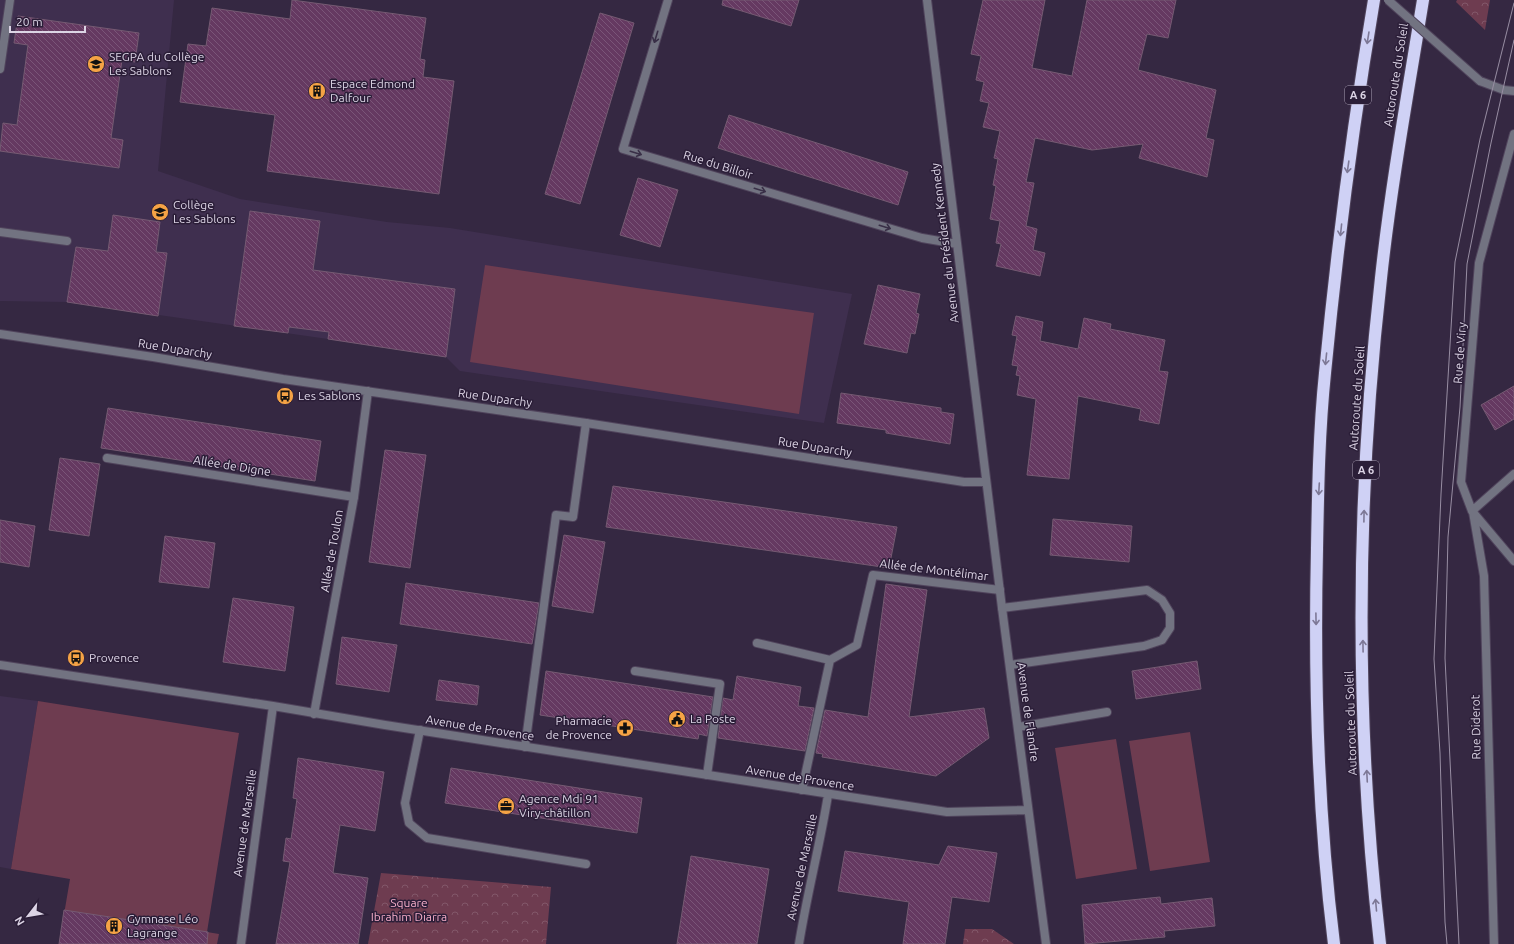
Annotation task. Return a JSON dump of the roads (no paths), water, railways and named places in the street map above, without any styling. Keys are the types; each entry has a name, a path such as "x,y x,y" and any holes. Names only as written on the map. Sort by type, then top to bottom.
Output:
{"highway":[{"name":"A 6","path":"1334,944 1323,824 1318,715 1316,612 1318,496 1325,375 1345,191 1357,103 1374,0"},
{"name":"Autoroute du Soleil","path":"1380,944 1369,821 1364,720 1362,605 1365,490 1371,381 1381,277 1402,124 1423,0"}],"street":[{"path":"0,69 10,0"},
{"name":"Rue du Billoir","path":"668,0 623,149 922,238 957,244"},
{"name":"Avenue du Président Kennedy","path":"927,0 986,482"},
{"path":"1388,0 1480,81 1504,90 1514,91"},
{"name":"Rue de Viry","path":"1514,134 1479,263 1461,482 1472,511 1514,561"},
{"path":"0,232 67,241"},
{"name":"Rue Duparchy","path":"0,334 153,357 284,379 586,423 964,482 986,482"},
{"name":"Allée de Toulon","path":"314,714 354,497 368,391"},
{"path":"526,747 556,515 573,517 586,423"},
{"name":"Allée de Digne","path":"107,458 354,497"},
{"path":"1472,511 1514,474"},
{"name":"Avenue de Flandre","path":"986,482 1046,944"},
{"name":"Rue Diderot","path":"1472,511 1484,576 1494,944"},
{"name":"Allée de Montélimar","path":"830,660 857,645 873,575 1000,590"},
{"path":"1002,608 1147,590 1162,600 1170,613 1170,628 1162,640 1144,646 1010,665"},
{"path":"757,643 830,660 802,790"},
{"name":"Avenue de Provence","path":"0,665 273,706 314,714 828,795 947,812 1028,810"},
{"path":"635,671 720,684 707,775"},
{"name":"Avenue de Marseille","path":"241,944 273,706"},
{"path":"1018,726 1107,712"},
{"path":"420,730 405,803 409,823 427,838 586,864"},
{"name":"Avenue de Marseille","path":"799,944 828,795"}],"tram line":[{"path":"1447,944 1440,753 1434,659 1441,494 1455,262 1480,139 1514,3"},
{"path":"1459,944 1445,658 1448,537 1460,407 1467,264 1491,143 1514,40"}],"place":[{"name":"SEGPA du Collège Les Sablons","path":"96,64"},
{"name":"Espace Edmond Dalfour","path":"317,91"},
{"name":"Collège Les Sablons","path":"160,212"},
{"name":"Les Sablons","path":"285,396"},
{"name":"Provence","path":"76,658"},
{"name":"La Poste","path":"677,719"},
{"name":"Pharmacie de Provence","path":"625,728"},
{"name":"Agence Mdi 91 Viry-châtillon","path":"506,806"},
{"name":"Gymnase Léo Lagrange","path":"114,926"}],"park label":[{"name":"Square Ibrahim Diarra","path":"409,910"}]}
